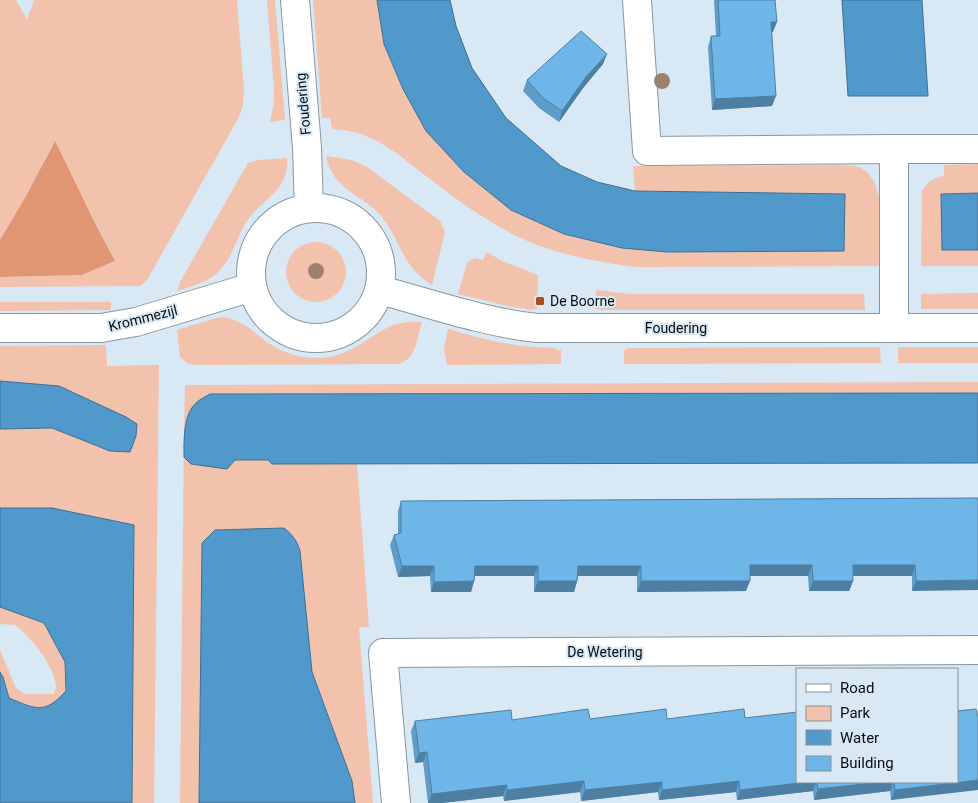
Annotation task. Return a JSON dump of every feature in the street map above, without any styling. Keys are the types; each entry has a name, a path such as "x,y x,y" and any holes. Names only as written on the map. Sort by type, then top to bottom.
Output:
{"street":[{"name":"Foudering","path":"295,0 307,148 309,208"},
{"path":"637,0 647,151 978,149"},
{"path":"894,149 894,328"},
{"path":"309,208 330,209 350,216 366,230 377,248 382,269 380,290 370,310 355,326 336,336 315,339 294,335 275,324 261,308 252,288 251,266 257,245 270,227 288,214 309,208"},
{"name":"Krommezijl","path":"0,328 101,328 136,322 252,288"},
{"name":"Foudering","path":"380,290 473,317 537,328 978,328"},
{"name":"De Wetering","path":"396,803 383,653 978,650"}],"green space":[{"path":"0,0 16,0 27,19 34,0 237,0 244,90 243,105 239,117 147,280 140,286 0,287 0,277 82,275 115,261 54,142 26,196 0,240"},
{"path":"267,0 275,0 285,119 270,122 274,90"},
{"path":"313,0 377,0 384,44 403,89 426,131 464,172 511,210 564,234 845,194 635,191 633,166 855,166 869,174 875,184 879,197 881,211 880,266 637,267 581,258 527,241 471,209 387,147 362,135 332,129 330,118 322,118"},
{"path":"326,156 352,160 367,167 440,221 445,232 432,285 408,261 382,217 342,185 335,177"},
{"path":"287,158 284,180 279,188 247,221 229,258 221,269 206,280 177,291 180,282 248,163 258,160"},
{"path":"978,164 978,193 941,194 942,250 978,250 978,266 921,266 922,191 931,181 944,176 944,165"},
{"path":"310,242 322,242 333,247 341,255 346,266 344,284 333,297 322,302 310,302 299,297 291,289 286,278 286,266 291,255 299,247"},
{"path":"487,252 502,261 538,275 537,309 531,310 503,305 458,294 467,263 474,258 483,260"},
{"path":"596,290 631,294 864,294 865,310 600,310 595,309"},
{"path":"978,293 978,309 921,309 921,294"},
{"path":"0,302 111,302 111,310 0,311"},
{"path":"222,317 239,322 280,350 302,357 319,358 334,356 348,351 393,325 407,322 422,322 415,348 409,358 398,364 197,365 189,364 180,357 177,330"},
{"path":"448,329 501,343 528,347 556,348 556,350 561,350 561,364 447,365 444,349"},
{"path":"106,345 107,366 159,365 154,803 132,803 134,525 52,508 0,508 0,429 52,428 110,451 8,381 0,381 0,346"},
{"path":"880,347 881,363 624,364 624,350 627,348"},
{"path":"978,347 978,363 898,363 898,348"},
{"path":"978,382 978,415 357,458 978,463 357,464 369,627 359,627 373,803 355,803 352,781 312,672 291,534 284,528 215,530 202,547 199,803 180,803 185,386"},
{"path":"0,607 44,623 65,662 66,692 45,707 33,707 9,698 0,672 0,650 16,688 24,694 54,694 56,687 50,667 29,638 15,625 0,624"}],"shaded area":[{"path":"55,141 115,261 82,275 0,277 0,240"}],"water":[{"path":"377,0 450,0 456,26 472,68 506,118 561,166 597,182 635,191 845,194 844,251 667,252 622,248 564,234 511,210 464,172 426,131 403,89 384,44"},
{"path":"842,0 922,0 928,96 848,96"},
{"path":"978,193 978,250 942,250 941,194"},
{"path":"0,381 59,386 126,417 137,424 136,436 130,452 110,451 52,428 0,429"},
{"path":"978,393 978,463 272,464 268,460 235,460 227,469 191,464 184,457 186,421 196,403 210,394"},
{"path":"0,508 52,508 134,525 132,803 0,803 0,672 9,698 26,705 39,708 45,707 52,704 66,691 65,662 44,623 0,607"},
{"path":"284,528 294,538 300,551 312,672 352,781 355,803 199,803 202,543 215,530"}],"building":[{"path":"718,0 775,0 777,22 771,22 776,96 715,99 711,36 720,36"},
{"path":"581,31 607,54 586,77 562,111 543,98 527,80"},
{"path":"978,498 978,580 916,581 915,565 853,565 853,581 813,581 812,565 750,565 750,581 641,581 641,566 578,566 577,581 538,581 538,566 475,566 474,581 434,582 434,566 402,566 394,535 401,533 401,501"},
{"path":"588,709 590,719 666,709 667,719 744,709 745,718 796,712 796,783 800,783 740,790 739,781 662,790 662,782 585,790 584,781 507,790 507,785 432,794 427,752 419,753 415,721 511,710 512,720"},
{"path":"976,709 978,718 978,780 958,782 958,711"},
{"path":"817,783 872,783 818,789"},
{"path":"894,783 953,783 895,790"}],"place":[{"name":"De Boorne","path":"540,301"}]}
